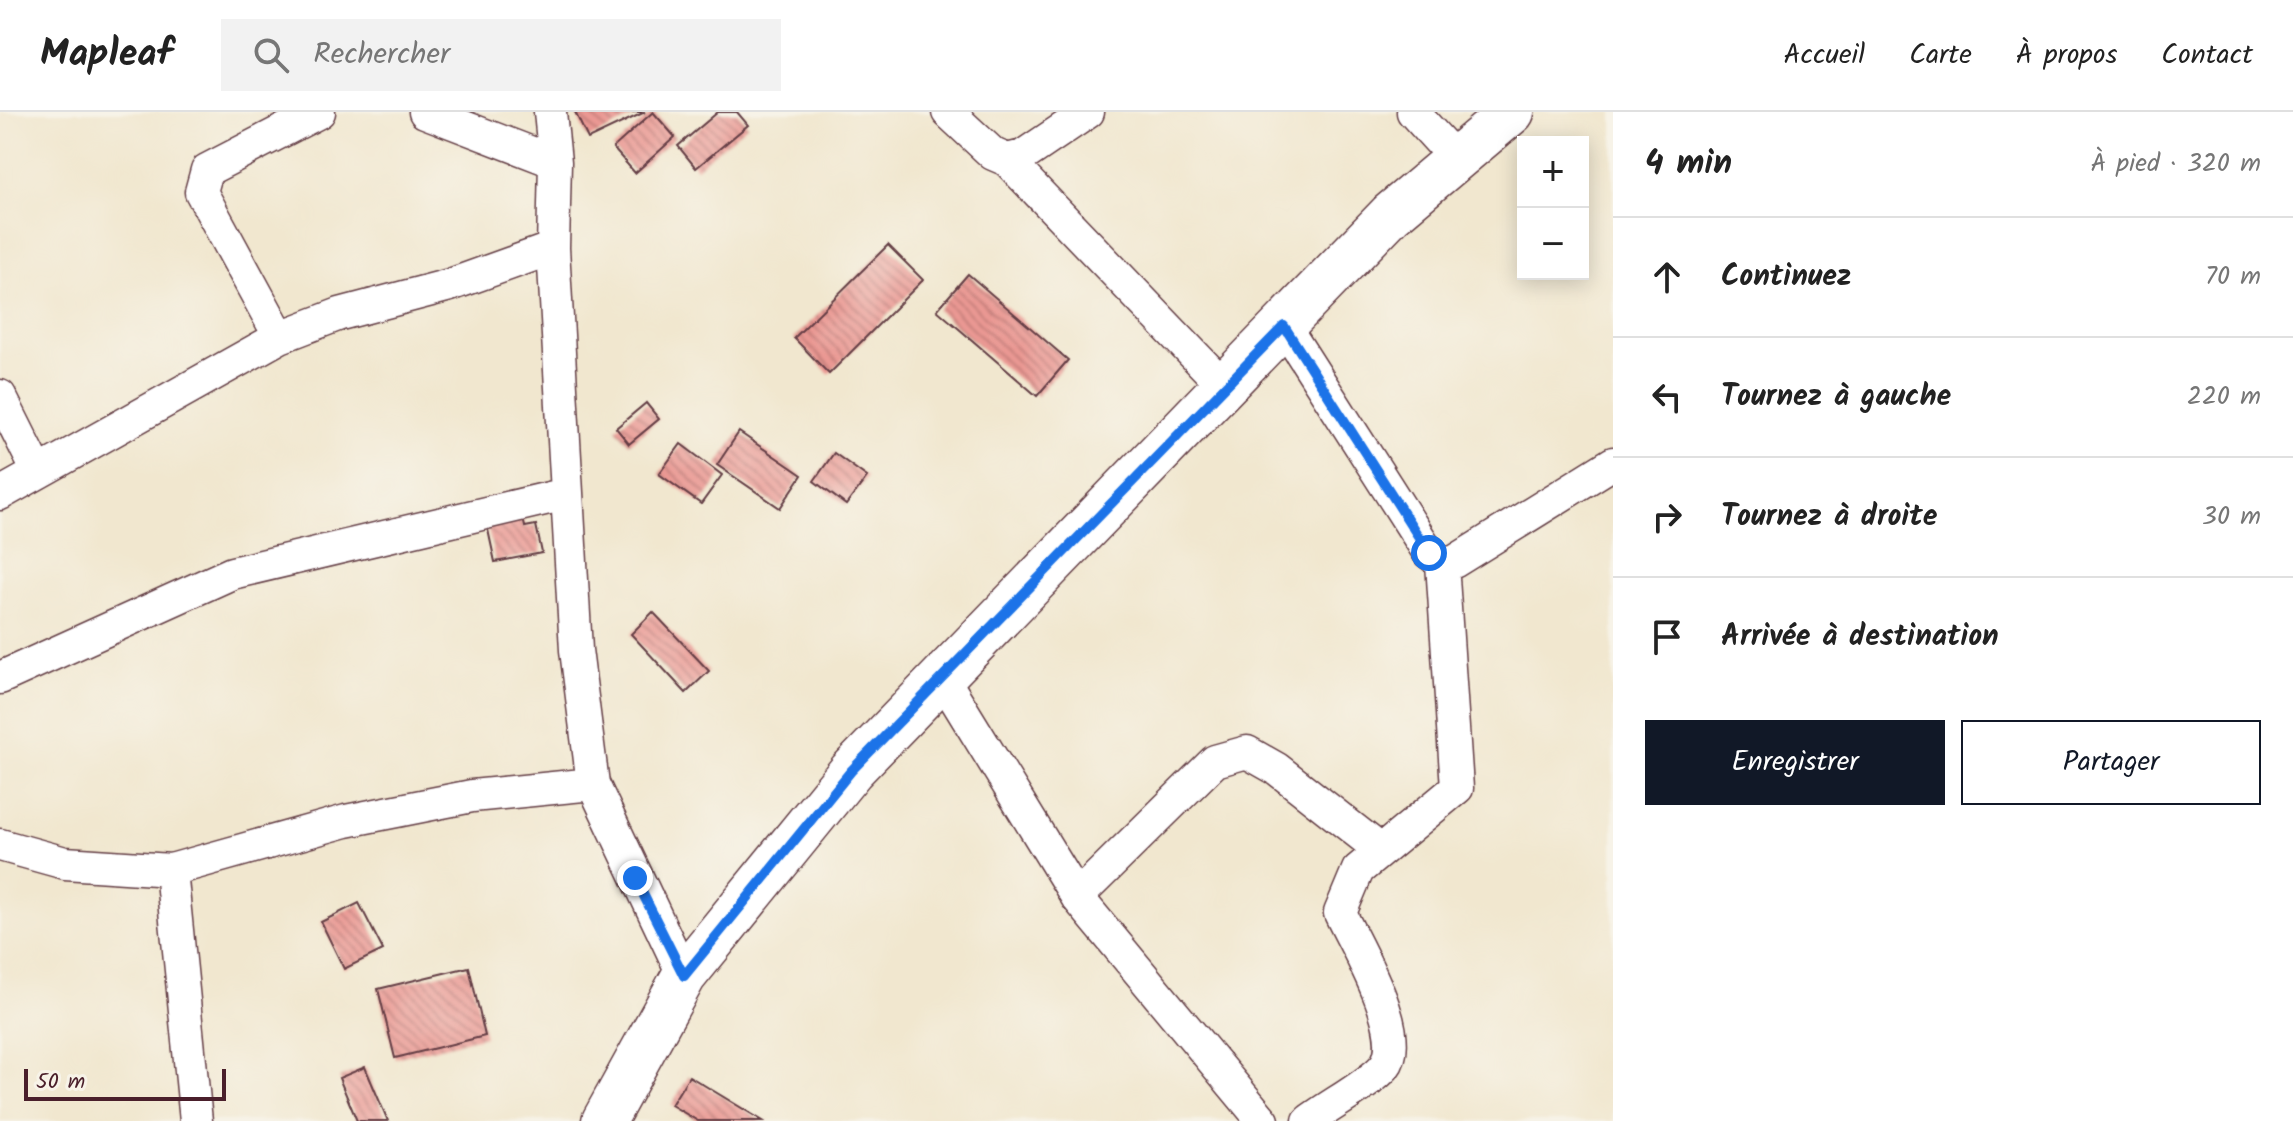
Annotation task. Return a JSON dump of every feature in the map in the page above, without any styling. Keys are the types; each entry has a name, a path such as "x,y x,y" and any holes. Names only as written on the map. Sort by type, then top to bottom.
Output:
{"main road":[{"path":"604,1121 684,976 799,831 942,677 1391,214 1454,157 1512,112"}],"street":[{"path":"280,337 201,192 207,170 319,112"},
{"path":"425,112 555,162"},
{"path":"550,112 555,162 553,248 566,494 576,650 593,784 684,976"},
{"path":"948,112 993,154 1007,160 1225,387"},
{"path":"1007,160 1023,156 1088,112"},
{"path":"1413,112 1454,157"},
{"path":"0,494 280,337 340,314 450,285 553,248"},
{"path":"1284,326 1429,553 1442,563 1454,562 1613,463"},
{"path":"0,396 38,472"},
{"path":"0,678 232,573 566,494"},
{"path":"1309,1121 1384,1067 1393,1046 1389,1020 1340,913 1358,870 1379,849 1457,788 1442,563"},
{"path":"942,677 1077,897 1263,1121"},
{"path":"1077,897 1215,761 1247,752 1277,769 1379,849"},
{"path":"0,845 65,863 171,870 346,821 472,796 593,784"},
{"path":"171,870 196,1121"}],"building":[{"path":"575,112 645,112 588,139"},
{"path":"653,112 675,137 635,173 613,148"},
{"path":"718,112 737,112 748,125 696,168 678,146"},
{"path":"888,245 923,280 829,374 794,338"},
{"path":"968,274 1068,360 1037,396 937,310"},
{"path":"646,403 659,419 629,444 616,428"},
{"path":"739,432 802,475 780,508 717,465"},
{"path":"681,444 722,475 701,504 659,474"},
{"path":"834,453 867,477 846,505 814,481"},
{"path":"523,518 525,527 536,525 542,553 495,562 487,525"},
{"path":"653,612 709,671 686,693 631,634"},
{"path":"359,903 383,950 344,969 321,922"},
{"path":"469,967 485,1036 395,1058 378,989"},
{"path":"365,1067 388,1121 357,1121 339,1078"},
{"path":"689,1076 763,1121 698,1121 671,1105"}],"route":[{"path":"635,878 684,976 799,831 851,771 1284,326 1429,553"}]}
